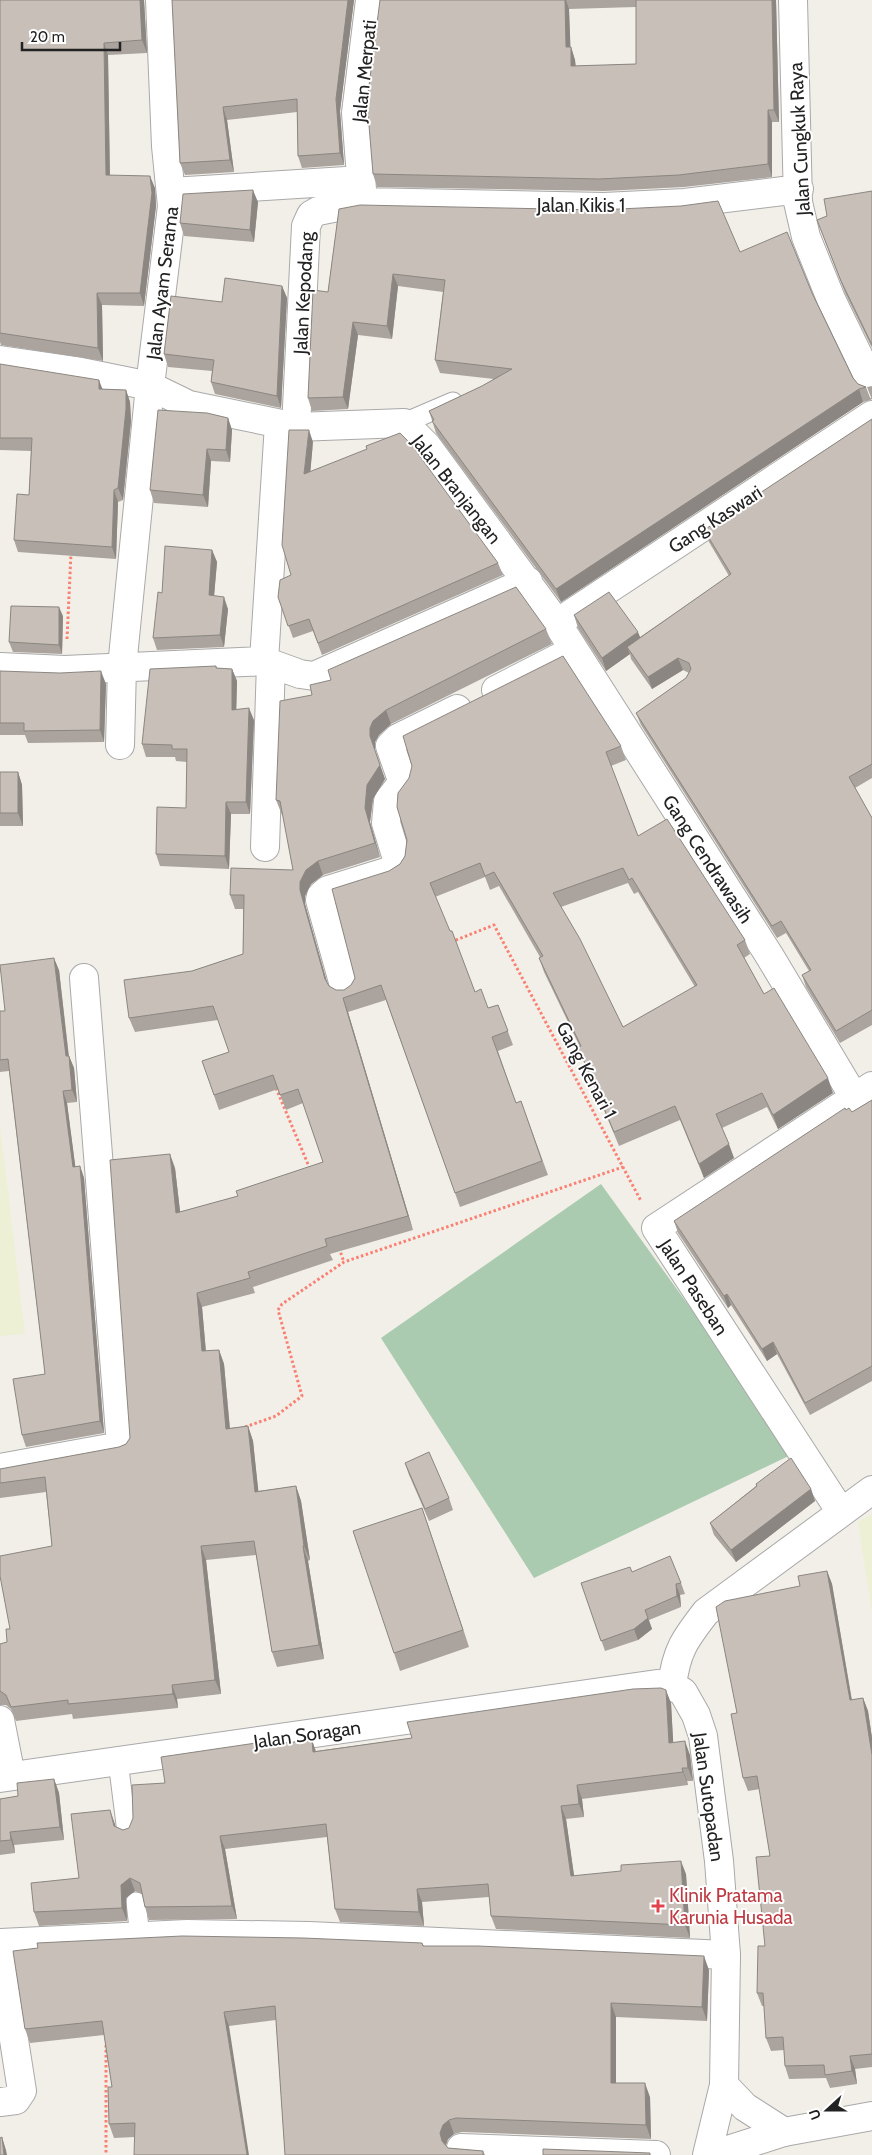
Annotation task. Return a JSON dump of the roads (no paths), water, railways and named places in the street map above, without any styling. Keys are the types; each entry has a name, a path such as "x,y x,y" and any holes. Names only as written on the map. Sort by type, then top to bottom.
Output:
{"street":[{"name":"Jalan Ayam Serama","path":"120,745 122,667 150,386 172,206 166,146 160,0"},
{"name":"Jalan Merpati","path":"363,192 356,113 370,0"},
{"name":"Jalan Cungkuk Raya","path":"793,0 798,202 806,237 831,299 872,384"},
{"name":"Jalan Kikis 1","path":"363,192 604,207 686,203 799,189"},
{"path":"171,192 363,192"},
{"name":"Jalan Kepodang","path":"265,847 268,662 306,226 312,216 318,211 363,192"},
{"name":"Jalan Branjangan","path":"0,360 76,371 150,386 189,405 288,425 404,423 427,446 557,623"},
{"name":"Gang Kaswari","path":"557,623 872,415"},
{"path":"0,666 65,670 268,662 300,674 314,676 528,581"},
{"name":"Gang Cendrawasih","path":"557,623 574,650 630,719 769,954 863,1092"},
{"path":"345,989 320,900 328,890 381,874 395,866 397,860 386,823 388,800 402,784 390,746 398,738 574,650"},
{"path":"0,1468 121,1446 84,978"},
{"name":"Jalan Paseban","path":"841,1512 656,1228 863,1092"},
{"path":"672,1686 674,1662 687,1636 706,1612 872,1490"},
{"name":"Jalan Soragan","path":"6,1777 656,1684 672,1686"},
{"name":"Jalan Sutopadan","path":"672,1686 683,1692 690,1701 703,1736 719,1861 726,1955 724,2085 707,2155"},
{"path":"0,1720 6,1777"},
{"path":"0,1944 187,1934 309,1936 726,1955"},
{"path":"0,1950 22,2091 16,2100 0,2102"},
{"path":"724,2085 744,2107 784,2132"},
{"path":"712,2155 784,2132 872,2116"},
{"path":"462,2148 656,2155"}],"lane":[{"path":"404,423 465,396"},
{"path":"118,1761 127,1832"},
{"path":"136,1902 140,1937"}],"place":[{"name":"Klinik Pratama Karunia Husada","path":"658,1906"}]}
